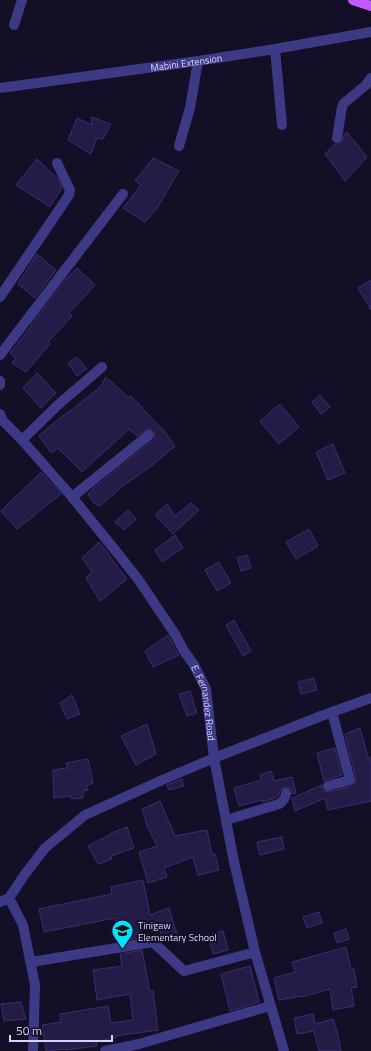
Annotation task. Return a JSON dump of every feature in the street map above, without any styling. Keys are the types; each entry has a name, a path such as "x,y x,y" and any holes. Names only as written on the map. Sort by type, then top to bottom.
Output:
{"main road":[{"path":"353,0 371,6"}],"street":[{"path":"14,25 22,0"},
{"name":"Mabini Extension","path":"0,88 198,61 371,32"},
{"path":"275,49 282,125"},
{"path":"179,146 190,108 198,61"},
{"path":"337,138 344,103 366,85 371,78"},
{"path":"0,297 69,195 70,190 57,163"},
{"path":"0,355 123,194"},
{"path":"22,440 59,404 102,367"},
{"name":"E. Fernandez Road","path":"0,414 4,421 72,497 138,580 175,634 184,651 194,665 206,689 214,758 234,862 255,952 284,1051"},
{"path":"72,497 149,435"},
{"path":"34,1051 35,985 31,962 23,925 4,900 45,848 85,815 214,758 371,698"},
{"path":"328,786 350,780 332,712"},
{"path":"226,820 280,804 286,796 286,793"},
{"path":"31,962 153,942 184,970 255,952"},
{"path":"105,1051 139,1044 270,1006"}],"building":[{"path":"91,117 111,124 103,139 97,138 91,154 68,140 77,118 92,125"},
{"path":"347,132 367,157 345,181 325,154 335,144 342,142 344,135"},
{"path":"153,158 179,171 157,208 145,222 123,208 141,185 135,181"},
{"path":"37,159 58,179 62,188 50,207 16,185"},
{"path":"37,254 56,270 35,298 18,284"},
{"path":"77,268 95,285 69,313 72,316 48,342 50,344 26,372 12,363 16,358 10,353 66,279"},
{"path":"371,280 371,310 358,288"},
{"path":"77,357 87,369 77,376 68,363"},
{"path":"37,373 56,393 41,408 23,388"},
{"path":"106,377 129,398 131,396 161,427 175,446 150,467 124,485 100,506 94,503 88,494 153,440 155,438 154,431 148,429 137,436 129,429 82,472 58,448 51,453 39,436 100,387"},
{"path":"320,395 330,407 321,414 312,402"},
{"path":"280,404 299,427 279,444 260,421"},
{"path":"333,444 345,473 328,480 316,452"},
{"path":"41,472 61,494 17,529 1,511"},
{"path":"191,503 199,510 173,534 155,515 167,504 175,516"},
{"path":"128,510 136,519 124,530 115,522"},
{"path":"309,529 318,546 296,559 286,542"},
{"path":"175,535 183,548 162,562 155,550"},
{"path":"99,542 127,579 100,601 86,578 92,572 82,558"},
{"path":"247,555 251,568 241,571 237,558"},
{"path":"219,562 231,583 217,591 205,570"},
{"path":"234,620 251,651 243,656 226,625"},
{"path":"168,635 179,655 153,667 145,651"},
{"path":"314,678 317,690 301,694 298,682"},
{"path":"190,691 197,713 187,716 179,694"},
{"path":"72,695 80,714 67,719 60,703"},
{"path":"147,724 156,754 136,765 121,736"},
{"path":"360,728 368,757 371,762 371,801 328,810 325,798 295,811 292,798 322,785 324,791 329,792 355,784 356,778 345,734"},
{"path":"335,748 342,775 324,781 317,753"},
{"path":"88,759 93,783 86,786 88,790 83,791 83,798 71,799 71,796 54,798 53,770 67,768 66,763"},
{"path":"271,771 274,781 292,777 296,793 292,794 290,788 284,787 280,790 279,795 276,798 239,806 234,788 261,780 260,775"},
{"path":"182,779 184,786 169,790 167,785"},
{"path":"160,801 175,836 207,830 212,855 215,854 219,870 198,875 193,857 164,868 167,877 148,883 139,852 157,846 145,821 142,809"},
{"path":"127,827 134,848 111,856 112,859 98,864 88,846 111,833"},
{"path":"282,837 284,849 260,855 257,842"},
{"path":"143,880 150,915 169,908 178,938 163,942 159,927 139,931 140,938 119,941 115,918 44,932 39,909 112,894 111,887"},
{"path":"319,912 322,923 307,928 303,917"},
{"path":"346,929 349,939 337,943 334,933"},
{"path":"223,931 228,950 213,954 208,935"},
{"path":"346,947 351,969 354,969 357,987 351,988 354,1006 333,1010 330,989 302,997 279,1000 274,978 295,972 292,962"},
{"path":"142,950 150,992 153,991 158,1030 116,1036 116,1038 96,1041 97,1046 46,1051 42,1025 61,1022 60,1014 108,1006 111,1023 133,1020 130,994 97,1000 93,970 122,966 120,954"},
{"path":"250,966 259,1002 230,1011 221,974"},
{"path":"21,1002 26,1019 4,1021 1,1004"},
{"path":"313,1014 315,1024 333,1019 341,1051 319,1051 314,1031 297,1034 294,1018"}],"place":[{"name":"Tinigaw Elementary School","path":"123,950"}]}
